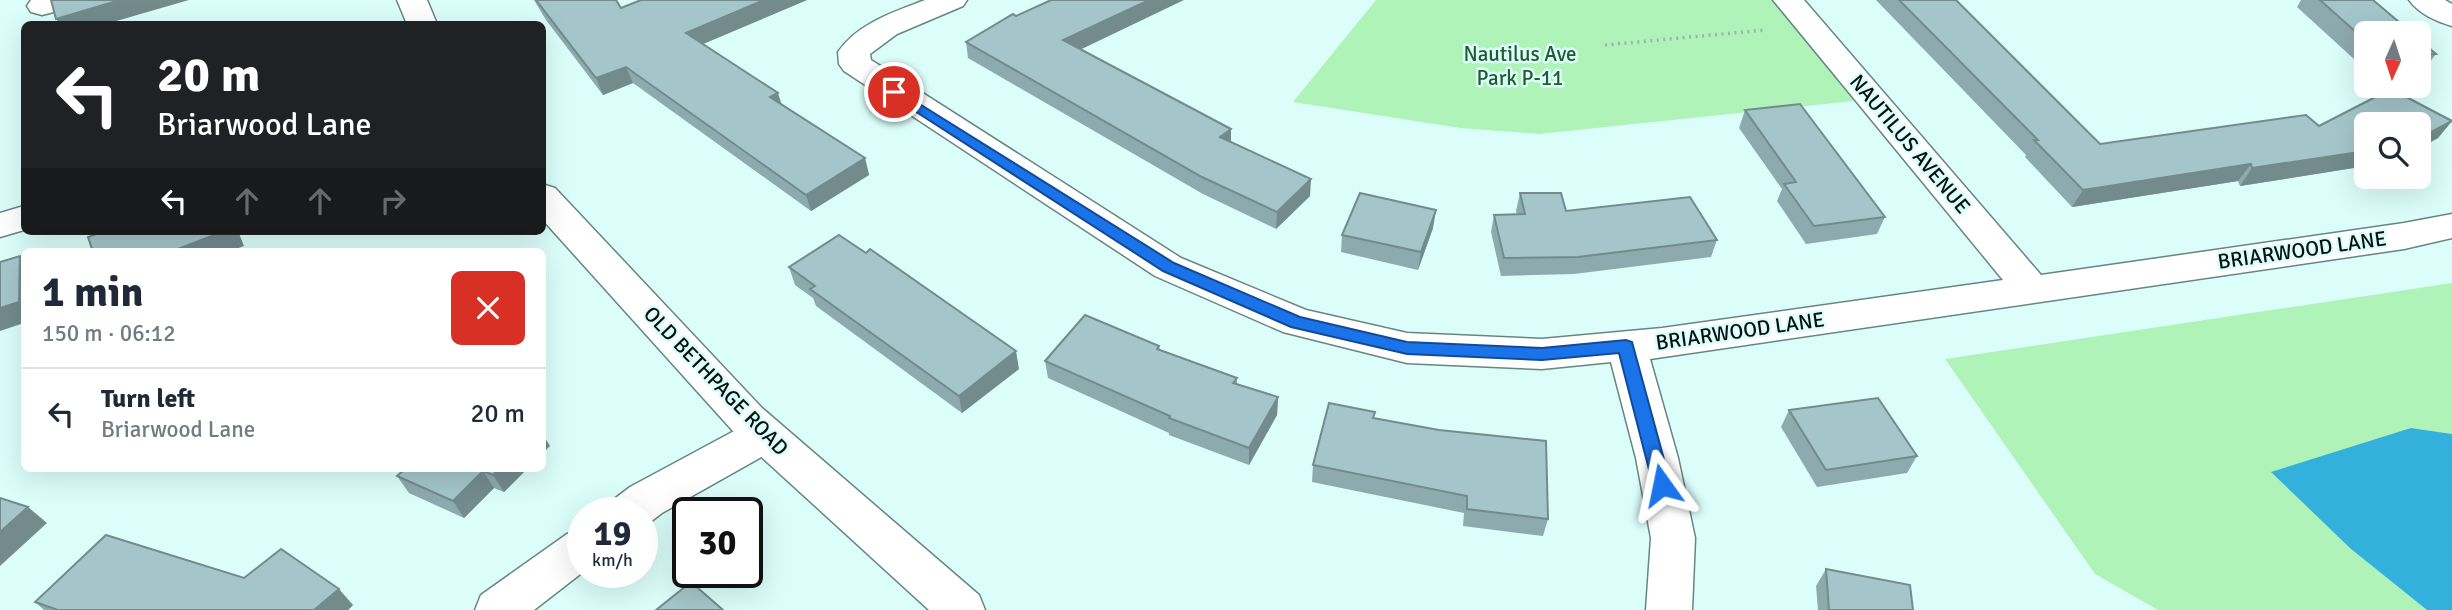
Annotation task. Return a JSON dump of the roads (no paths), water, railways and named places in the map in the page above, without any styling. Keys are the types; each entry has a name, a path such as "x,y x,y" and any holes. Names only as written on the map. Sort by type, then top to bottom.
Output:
{"street":[{"path":"412,0 421,21"},
{"path":"2424,0 2452,17"},
{"name":"BRIARWOOD LANE","path":"938,6 862,42 854,52 855,64 1168,267 1297,322 1407,348 1542,354 1626,346 2404,236 2452,226"},
{"name":"NAUTILUS AVENUE","path":"1799,13 2031,288"},
{"name":"OLD BETHPAGE ROAD","path":"546,200 764,435 962,610"},
{"path":"0,225 21,219"},
{"path":"1626,346 1657,458 1673,538 1669,610"},
{"path":"651,497 764,435"},
{"path":"498,610 567,559"}],"water":[{"path":"2411,428 2452,434 2452,610 2427,610 2351,549 2271,472"}],"park label":[{"name":"Nautilus Ave Park P-11","path":"1520,66"}]}
